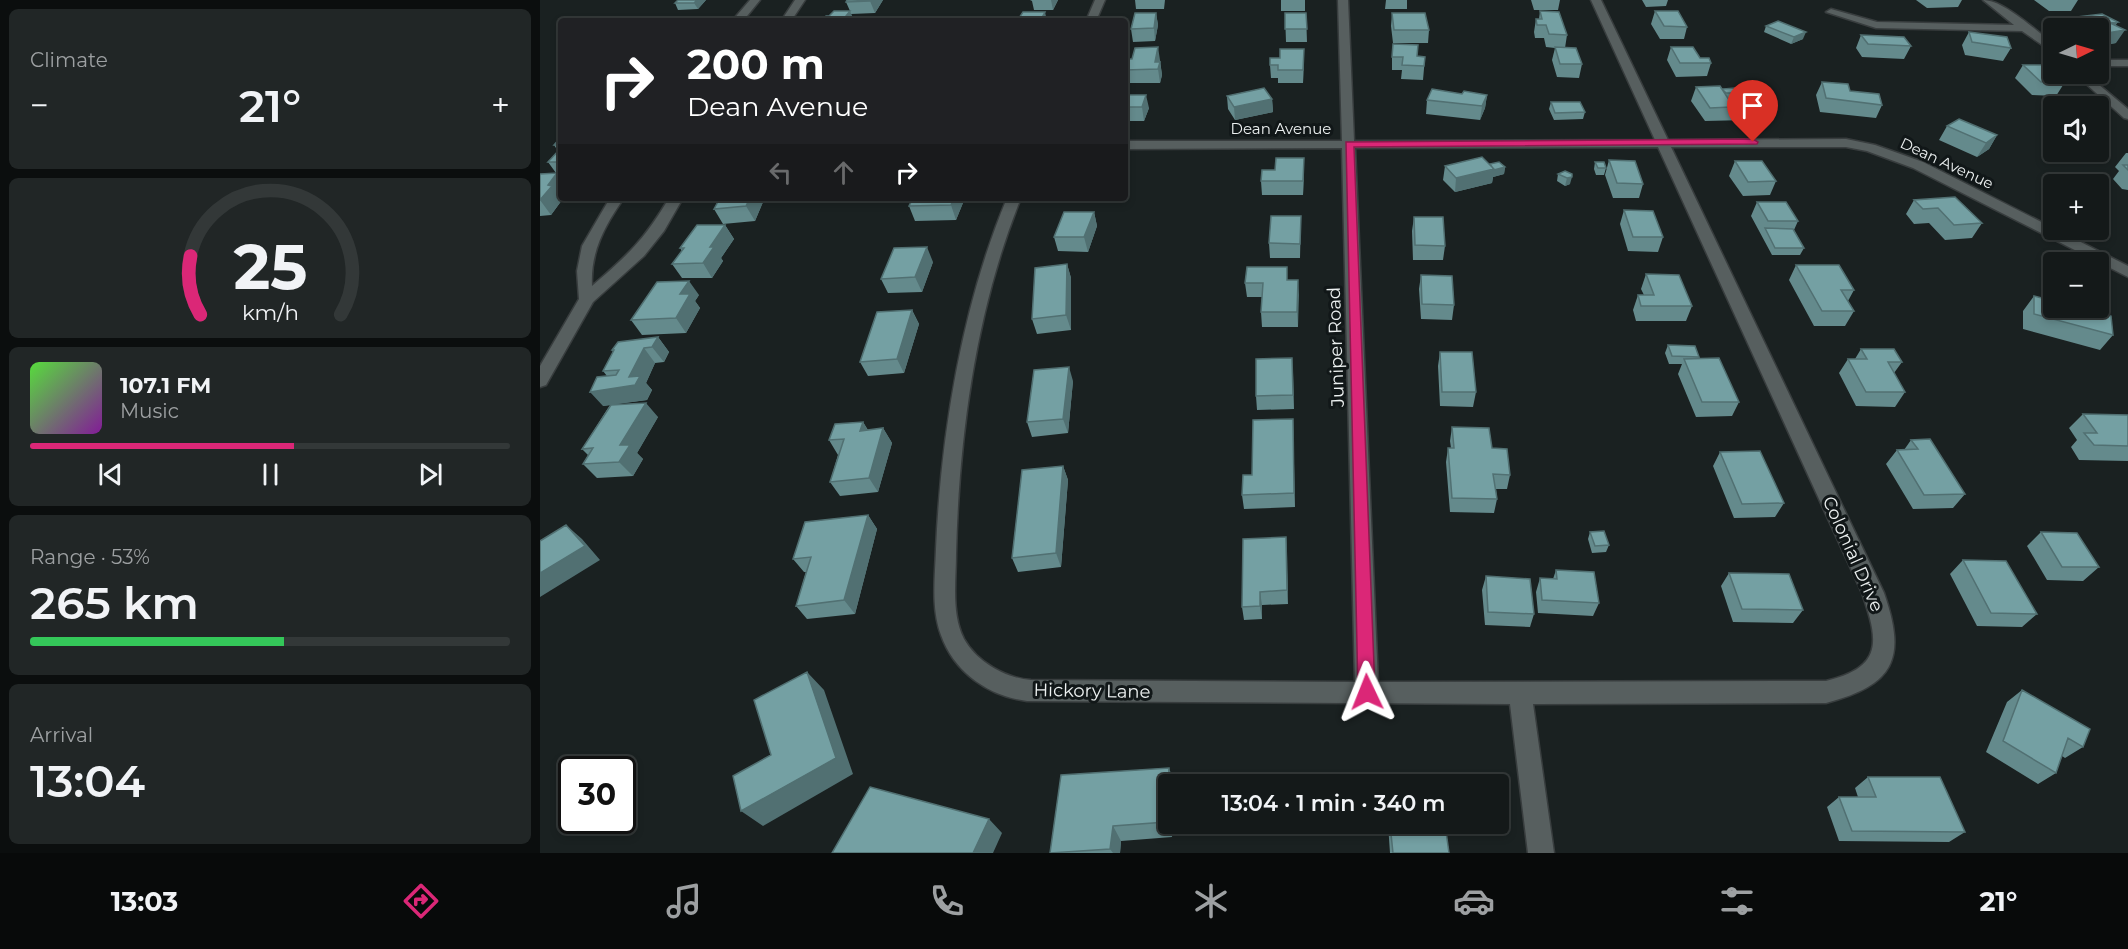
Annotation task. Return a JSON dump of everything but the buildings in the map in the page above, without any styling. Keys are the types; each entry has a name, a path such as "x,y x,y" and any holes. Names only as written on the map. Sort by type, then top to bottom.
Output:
{"street":[{"path":"740,18 756,0"},
{"path":"788,18 800,0"},
{"path":"1092,18 1100,0"},
{"name":"Juniper Road","path":"1343,0 1367,692"},
{"name":"Colonial Drive","path":"1520,693 1826,692 1847,688 1863,680 1877,667 1884,653 1885,633 1873,593 1596,0"},
{"path":"1988,0 2043,41"},
{"path":"1831,12 1876,25 2026,28"},
{"path":"2109,63 2128,63"},
{"path":"2092,84 2128,115"},
{"name":"Dean Avenue","path":"1128,145 1821,142 1870,148 1941,176 2128,272"},
{"path":"587,299 582,279 585,258 592,238 615,201"},
{"path":"540,381 587,299 639,253 657,231 674,201"},
{"name":"Hickory Lane","path":"1013,201 992,260 977,318 960,400 946,505 945,588 948,620 957,646 972,664 996,681 1023,690 1520,693"},
{"path":"1520,693 1541,853"}],"route":[{"path":"1367,692 1349,144 1753,142"}]}
